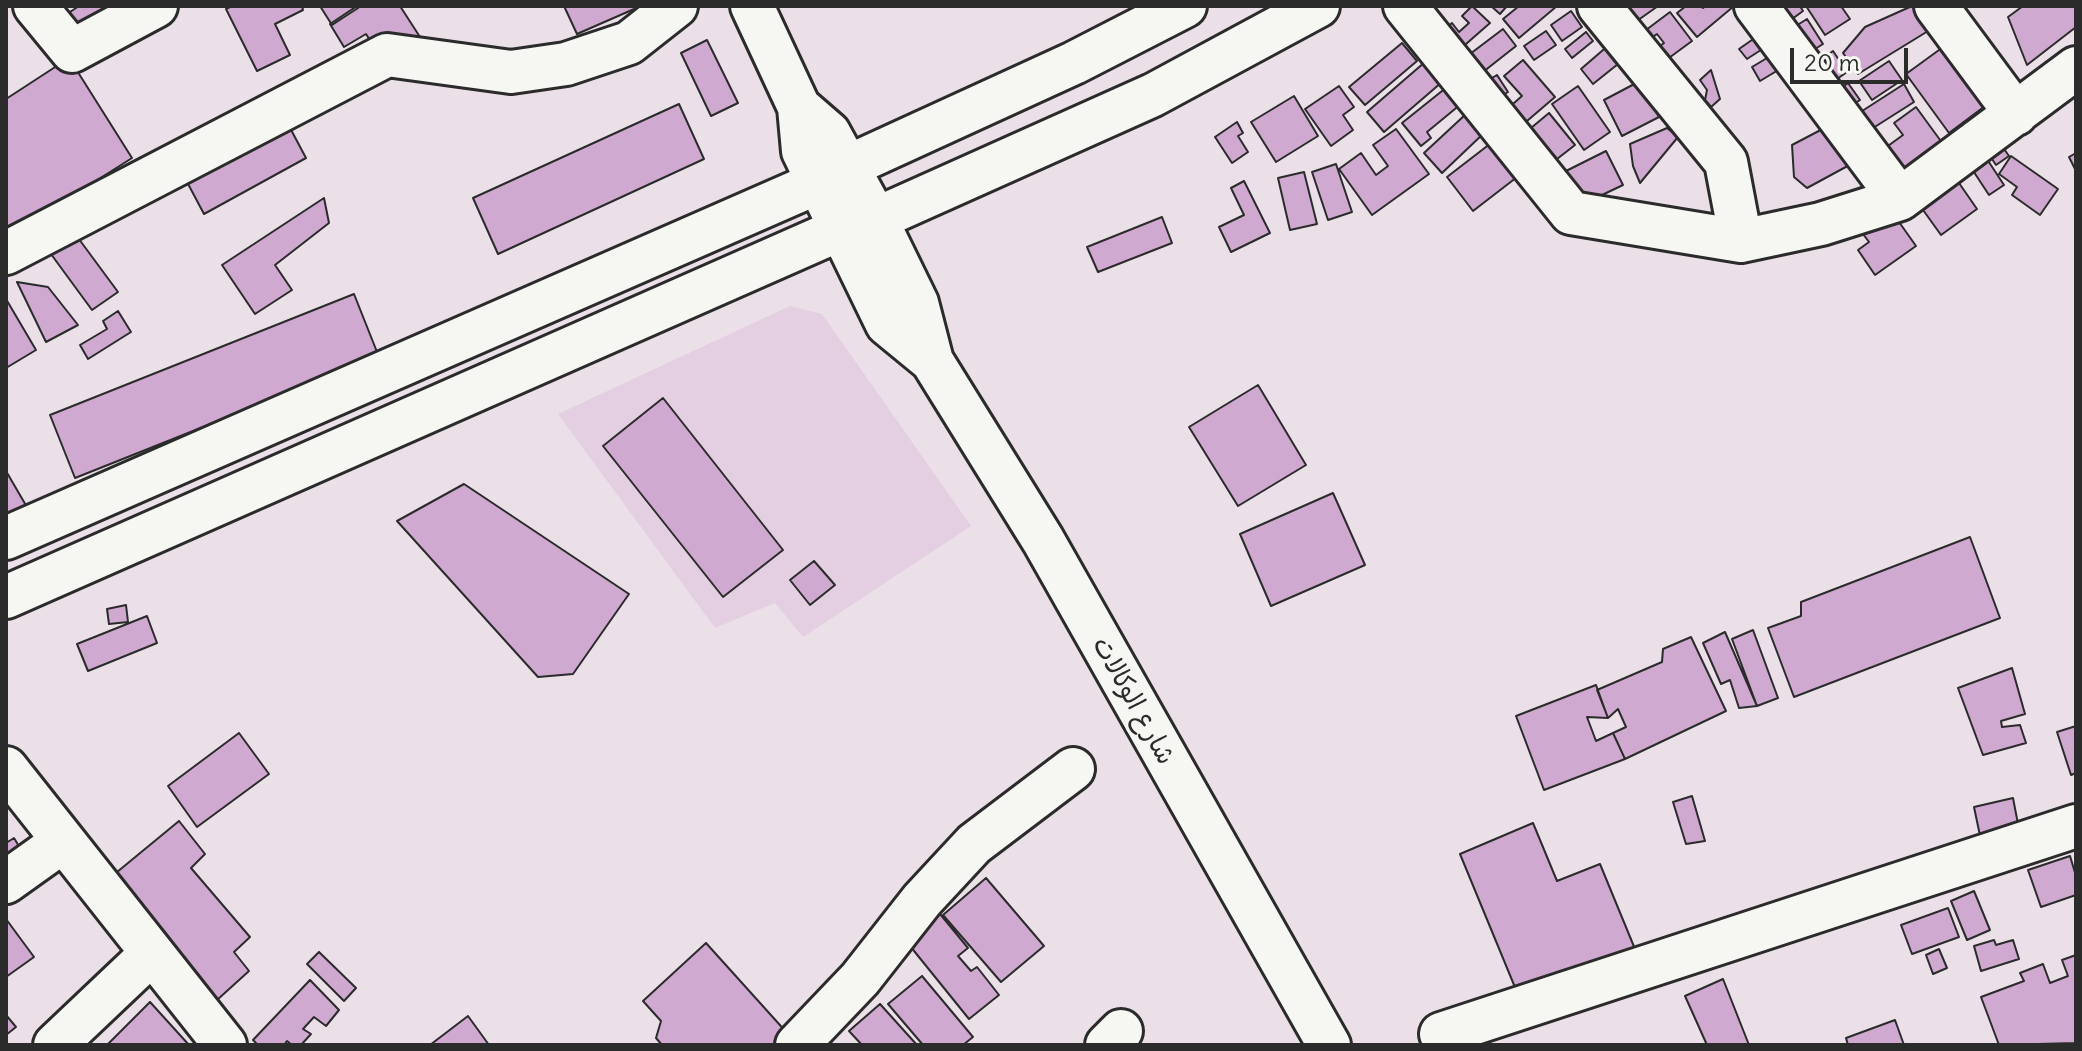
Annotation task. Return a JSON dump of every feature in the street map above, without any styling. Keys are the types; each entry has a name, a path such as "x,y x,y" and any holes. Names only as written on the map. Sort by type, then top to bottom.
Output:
{"street":[{"path":"35,6 72,51 156,6"},
{"path":"6,253 387,55 511,72 566,64 629,43 676,6"},
{"name":"شارع الوكالات","path":"752,6 799,107 829,133 833,175 859,224 917,303 932,361 1043,540 1329,1045"},
{"path":"6,538 833,175 1074,63 1185,6"},
{"path":"6,597 1153,95 1318,6"},
{"path":"1405,6 1571,213 1741,241 1821,224 1900,199 2076,68"},
{"path":"1599,6 1726,162 1741,241"},
{"path":"1756,6 1900,199"},
{"path":"1936,6 2016,114"},
{"path":"53,517 75,565"},
{"path":"6,768 225,1045"},
{"path":"797,1045 860,979 922,900 974,844 1073,769"},
{"path":"1441,1034 2076,826"},
{"path":"6,882 62,842"},
{"path":"55,1045 152,953"}],"shaded area":[{"path":"790,306 822,314 971,526 803,637 775,603 715,628 558,414"}],"building":[{"path":"79,6 126,6 79,39 64,16"},
{"path":"232,6 302,6 303,10 275,24 290,55 257,71 226,9"},
{"path":"320,6 361,6 332,25"},
{"path":"357,6 400,6 420,37 375,48 366,34 344,47 330,24"},
{"path":"564,6 641,6 577,34"},
{"path":"1472,6 1490,23 1458,51 1441,33 1452,23 1459,32 1469,23 1462,16"},
{"path":"1491,6 1507,6 1500,14"},
{"path":"1519,6 1557,6 1519,38 1503,19"},
{"path":"1614,6 1658,6 1627,28"},
{"path":"1686,6 1734,6 1697,37 1677,13"},
{"path":"1777,6 1800,6 1803,11 1788,22"},
{"path":"1806,6 1841,6 1850,19 1825,35"},
{"path":"1912,6 1919,6 1933,28 1858,74 1843,53 1865,27"},
{"path":"2023,6 2076,6 2076,27 2027,65 2008,17"},
{"path":"1571,11 1582,27 1562,41 1551,25"},
{"path":"1670,12 1692,41 1658,66 1649,54 1664,43 1657,34 1644,43 1638,36"},
{"path":"1807,19 1823,44 1807,54 1791,29"},
{"path":"1503,29 1516,46 1483,72 1470,54"},
{"path":"1546,31 1556,45 1534,60 1524,46"},
{"path":"1586,32 1593,41 1572,58 1565,49"},
{"path":"1759,35 1767,46 1747,59 1739,49"},
{"path":"707,40 738,103 711,116 681,53"},
{"path":"1950,42 1993,100 1949,133 1906,74"},
{"path":"1402,43 1417,61 1365,105 1349,87"},
{"path":"1610,44 1623,60 1593,84 1581,69"},
{"path":"1833,51 1847,72 1830,84 1816,63"},
{"path":"1772,55 1780,69 1760,81 1752,67"},
{"path":"69,58 132,158 6,238 6,99"},
{"path":"1523,60 1555,97 1520,127 1506,110 1522,96 1504,76"},
{"path":"1889,61 1902,80 1872,100 1859,81"},
{"path":"1425,62 1442,82 1384,132 1367,112"},
{"path":"1711,70 1720,99 1711,107 1705,100 1707,90 1700,80"},
{"path":"1497,75 1508,92 1497,99 1485,82"},
{"path":"1640,81 1659,117 1622,136 1604,100"},
{"path":"1848,83 1860,100 1849,107 1837,91"},
{"path":"1904,84 1914,102 1870,130 1859,113"},
{"path":"1339,86 1354,107 1343,115 1353,130 1331,146 1305,109"},
{"path":"1578,86 1610,132 1584,150 1552,104"},
{"path":"1447,87 1461,104 1427,132 1431,138 1421,146 1402,123"},
{"path":"1294,96 1318,136 1276,162 1251,122"},
{"path":"679,104 704,159 498,254 473,198"},
{"path":"1916,107 1943,144 1899,176 1881,151 1903,135 1894,123"},
{"path":"1549,113 1575,145 1557,159 1531,128"},
{"path":"1466,114 1484,133 1442,173 1424,153"},
{"path":"1237,122 1243,133 1238,136 1248,152 1232,163 1215,137"},
{"path":"1834,123 1855,162 1807,188 1794,177 1792,145"},
{"path":"289,126 306,158 204,214 187,182"},
{"path":"1667,128 1678,137 1640,183 1633,166 1630,144"},
{"path":"1396,129 1429,174 1372,215 1339,169 1361,153 1376,175 1388,166 1373,145"},
{"path":"1997,139 2009,156 1996,165 1984,147"},
{"path":"1495,140 1521,174 1473,211 1447,177"},
{"path":"1981,150 2004,185 1989,195 1966,160"},
{"path":"1606,151 1623,185 1581,205 1564,172"},
{"path":"2076,153 2076,171 2069,157"},
{"path":"2011,156 2058,189 2040,215 2012,195 2017,187 1999,174"},
{"path":"1336,164 1352,212 1328,220 1312,172"},
{"path":"1950,170 1977,209 1941,235 1913,196"},
{"path":"1304,172 1317,224 1290,230 1278,178"},
{"path":"1244,181 1270,233 1231,252 1219,227 1244,215 1231,188"},
{"path":"324,198 329,223 275,265 292,290 255,314 222,265"},
{"path":"1887,205 1916,246 1875,275 1858,250 1869,242 1857,226"},
{"path":"1162,217 1172,243 1098,272 1087,247"},
{"path":"73,231 118,292 92,310 48,250"},
{"path":"17,282 48,287 78,325 46,342"},
{"path":"354,294 379,357 75,478 50,415"},
{"path":"6,299 36,350 6,368"},
{"path":"118,311 131,332 88,359 80,345 107,329 103,321"},
{"path":"1258,385 1306,465 1238,506 1189,427"},
{"path":"663,398 783,550 723,597 603,446"},
{"path":"6,471 31,514 6,528"},
{"path":"464,484 629,594 573,674 538,677 397,521"},
{"path":"1333,493 1365,565 1271,606 1240,534"},
{"path":"1970,537 2000,618 1794,697 1768,628 1801,616 1801,602"},
{"path":"814,561 835,585 810,605 790,580"},
{"path":"126,605 128,622 109,624 107,609"},
{"path":"147,616 157,643 88,671 77,644"},
{"path":"1753,630 1778,698 1757,706 1732,639"},
{"path":"1725,632 1757,706 1739,708 1730,680 1721,684 1703,643"},
{"path":"1691,637 1726,711 1625,759 1613,733 1626,727 1618,709 1608,718 1597,690 1662,662 1663,649"},
{"path":"2012,668 2025,714 2001,721 2002,727 2020,725 2026,743 1983,755 1958,688"},
{"path":"1596,685 1608,718 1587,717 1596,741 1613,733 1625,759 1544,790 1516,716"},
{"path":"2076,726 2076,773 2071,775 2057,732"},
{"path":"239,733 269,774 197,827 168,786"},
{"path":"1692,796 1705,841 1686,844 1673,802"},
{"path":"2013,798 2018,824 2004,827 2008,844 1983,850 1974,807"},
{"path":"179,821 205,854 191,868 250,937 234,952 249,971 217,1000 111,877"},
{"path":"1533,823 1557,881 1600,864 1635,949 1519,997 1460,854"},
{"path":"14,838 25,856 6,867 6,843"},
{"path":"2070,856 2076,876 2076,895 2041,907 2028,870"},
{"path":"986,878 1044,946 1001,982 943,915"},
{"path":"1974,891 1990,930 1967,940 1951,901"},
{"path":"1948,908 1959,937 1912,954 1901,925"},
{"path":"940,914 968,948 958,956 971,971 977,967 999,995 969,1019 906,941"},
{"path":"6,919 34,957 6,977"},
{"path":"1994,940 1996,945 2013,940 2019,959 1981,971 1974,946"},
{"path":"706,943 788,1034 776,1045 662,1045 656,1038 661,1021 643,1001"},
{"path":"1939,949 1947,968 1933,974 1926,955"},
{"path":"319,952 356,988 344,1001 307,964"},
{"path":"2076,955 2076,1043 1999,1045 1981,997 2024,981 2020,973 2043,964 2050,983 2068,976 2062,960"},
{"path":"922,976 973,1037 963,1045 923,1045 888,1004"},
{"path":"1723,979 1749,1045 1707,1045 1685,996"},
{"path":"310,980 339,1010 326,1026 314,1017 303,1029 311,1034 301,1045 292,1045 287,1041 284,1045 258,1045 253,1040"},
{"path":"150,1002 189,1045 107,1045"},
{"path":"880,1004 917,1045 862,1045 849,1031"},
{"path":"6,1015 16,1027 6,1035"},
{"path":"468,1016 489,1045 430,1045"},
{"path":"1895,1020 1904,1045 1848,1045 1846,1038"}]}
